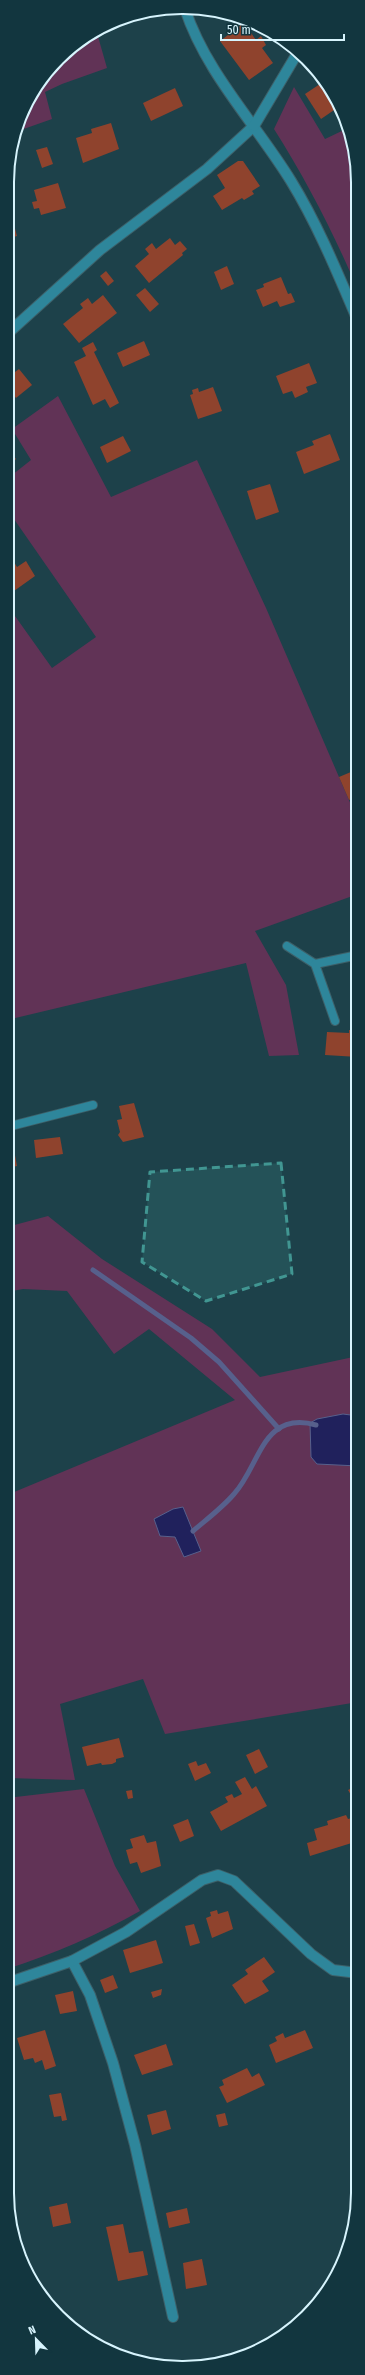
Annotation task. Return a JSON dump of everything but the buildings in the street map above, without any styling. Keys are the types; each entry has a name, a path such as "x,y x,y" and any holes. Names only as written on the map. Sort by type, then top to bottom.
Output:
{"street":[{"path":"187,14 191,26 208,59 296,189 314,224 351,306"},
{"path":"14,328 100,250 207,168 254,126 295,57"},
{"path":"14,1982 72,1961 126,1932 202,1880 218,1875 234,1881 311,1954 333,1970 351,1972"},
{"path":"72,1961 90,1995 113,2063 137,2152 173,2317"}],"lane":[{"path":"287,946 315,964 335,1021"},
{"path":"315,964 351,956"},
{"path":"14,1125 93,1105"}],"highlighted area":[{"path":"281,1163 292,1274 206,1301 142,1262 150,1172"}],"shaded area":[{"path":"98,37 107,68 62,84 45,92 52,119 23,129 31,108 42,89 56,71 71,56"},
{"path":"294,87 325,139 343,131 348,150 351,171 351,275 298,168 274,129"},
{"path":"58,396 111,497 197,460 266,608 351,805 351,897 255,931 286,985 299,1055 269,1056 246,963 14,1018 14,615 52,668 96,637 14,519 14,473 31,460 14,432 14,428"},
{"path":"48,1216 102,1259 212,1329 260,1377 351,1358 351,1703 165,1734 143,1679 60,1704 75,1780 14,1778 14,1492 235,1400 149,1329 114,1354 67,1291 23,1289 14,1291 14,1225"},
{"path":"343,1414 351,1415 351,1466 317,1464 311,1457 310,1423 317,1419"},
{"path":"183,1507 201,1551 184,1557 175,1537 160,1536 154,1519 173,1509"},
{"path":"84,1789 115,1866 140,1911 75,1943 14,1967 14,1797"}],"waterway":[{"path":"93,1270 191,1338 219,1362 279,1429"},
{"path":"193,1531 234,1494 243,1482 264,1443 273,1433 284,1426 298,1423 316,1425"}]}
